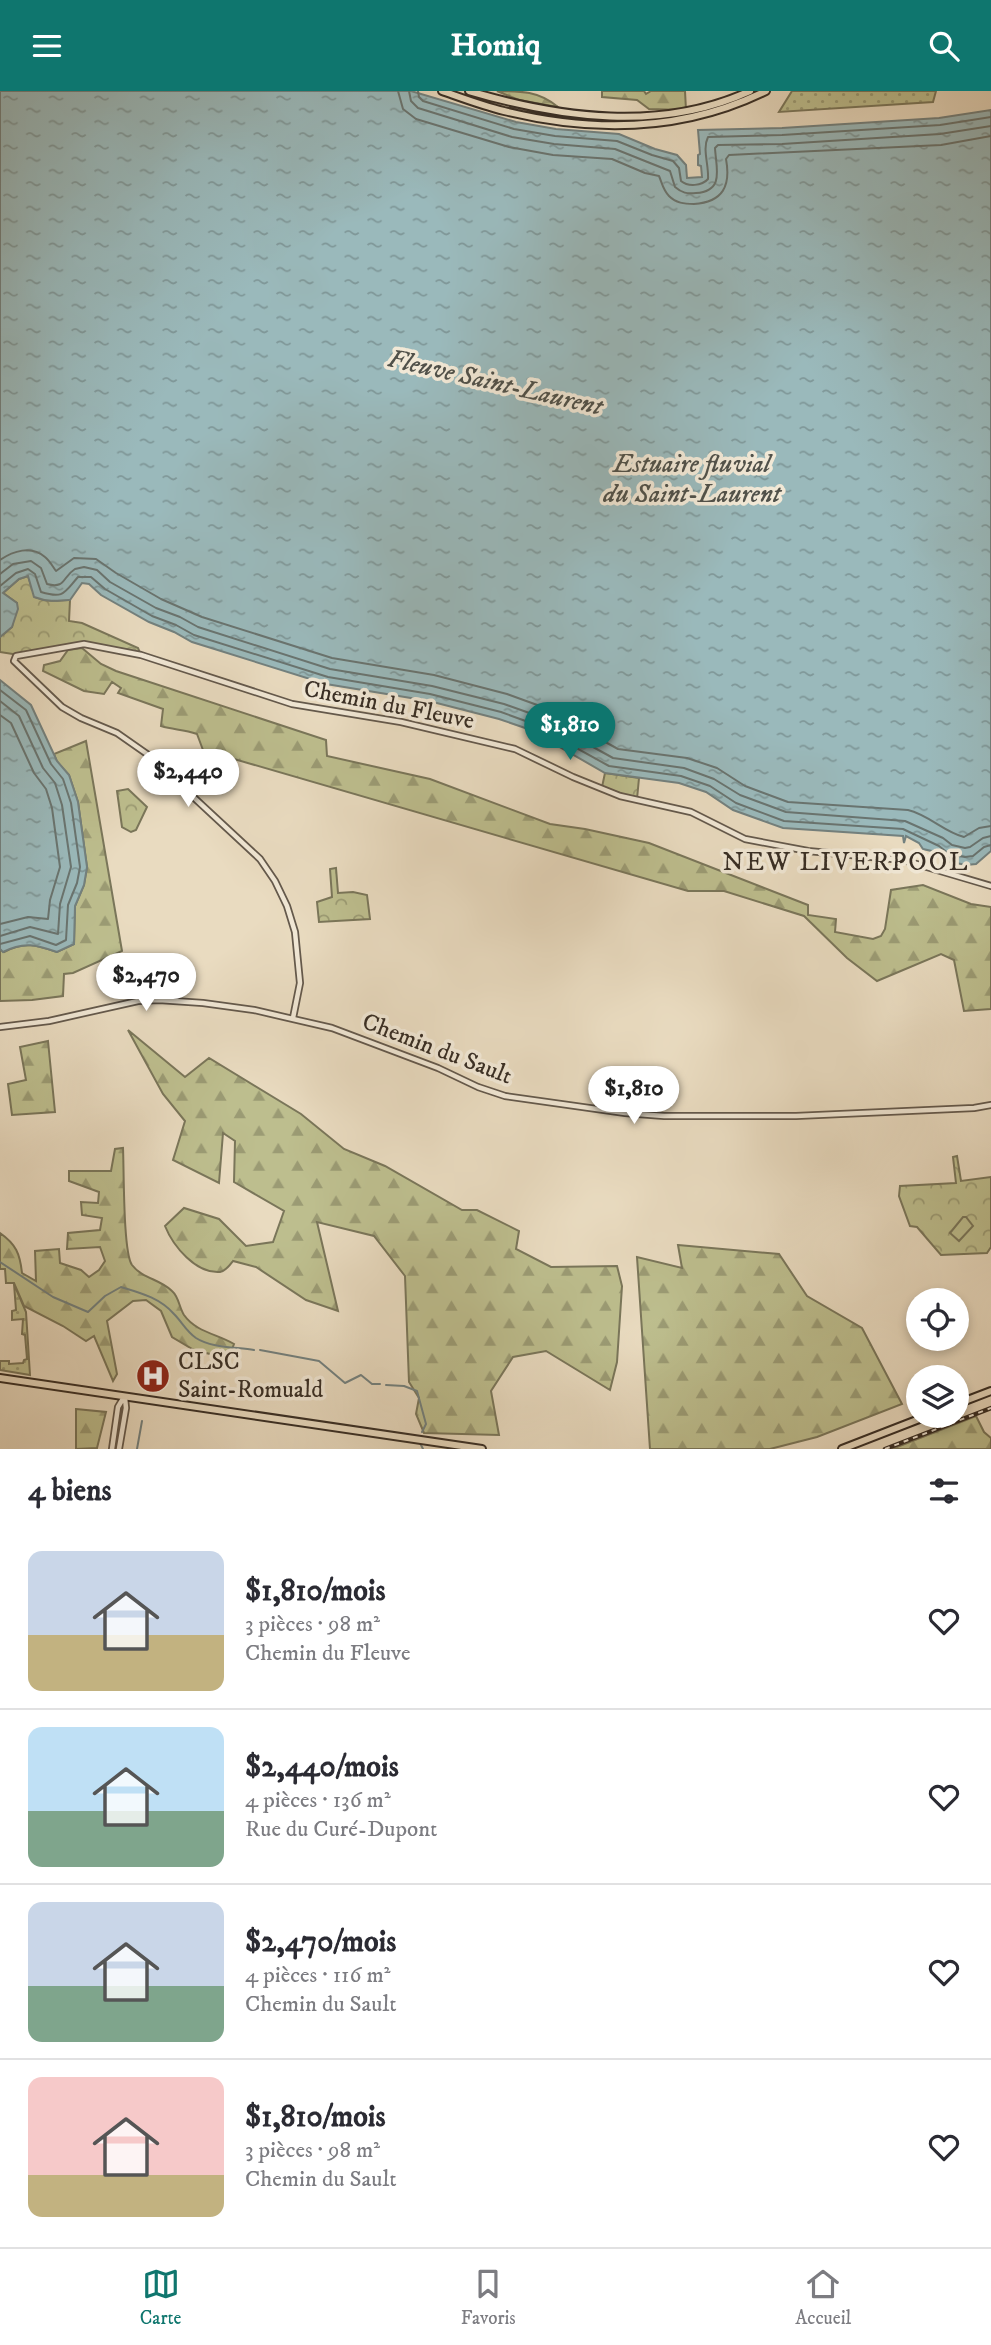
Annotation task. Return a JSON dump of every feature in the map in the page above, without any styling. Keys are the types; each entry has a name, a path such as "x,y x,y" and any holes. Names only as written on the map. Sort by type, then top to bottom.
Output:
{"main road":[{"path":"442,91 503,111 551,120 621,124 653,124 690,119 732,107 766,91"},
{"path":"469,91 550,111 623,117 690,112 750,91"},
{"path":"0,1378 482,1449"},
{"path":"969,1399 991,1391"},
{"path":"842,1449 906,1424"}],"street":[{"name":"Chemin du Fleuve","path":"293,1018 300,983 295,932 287,906 260,859 147,754 117,733 62,707 14,659 19,655 84,644 141,655 292,704 401,722 515,749 620,796 691,812 744,839 808,851 903,860 991,886"},
{"name":"Chemin du Sault","path":"0,1027 49,1020 138,1001 159,1000 254,1010 293,1018 370,1041 505,1096 625,1113 664,1116 796,1116 991,1105"},
{"path":"111,1449 118,1407 124,1397"},
{"path":"119,1449 126,1408 124,1397"}],"green space":[{"path":"497,91 537,95 558,107 519,100"},
{"path":"602,91 644,91 646,94 651,91 685,91 686,110 649,109 637,100 602,97"},
{"path":"792,91 936,91 933,102 779,112"},
{"path":"28,576 35,597 56,601 70,600 69,621 82,623 138,648 141,655 84,644 19,655 0,652 0,637 12,627 17,603 3,593 19,579"},
{"path":"82,648 101,664 116,671 326,740 327,756 430,779 550,824 649,843 808,905 808,915 836,919 835,932 873,939 881,936 885,929 891,890 923,885 971,904 991,907 991,1009 964,1011 954,960 941,954 877,981 847,958 804,916 724,891 688,891 203,750 197,734 161,726 163,709 118,693 121,688 112,682 104,694 84,691 43,671 44,665 60,661 68,650"},
{"path":"86,741 122,951 73,973 64,974 63,996 0,1001 0,949 4,952 18,946 31,945 57,952 74,944 75,906 84,885 87,867 78,802 69,775 57,762 54,754"},
{"path":"605,773 639,778 637,799 602,787"},
{"path":"128,789 147,807 136,830 131,832 122,827 117,791"},
{"path":"336,868 338,893 367,895 370,919 319,922 317,902 332,897 330,869"},
{"path":"128,1030 185,1077 209,1058 301,1114 344,1149 385,1166 462,1210 477,1210 519,1231 516,1249 551,1267 617,1266 622,1286 617,1362 610,1390 546,1351 513,1357 491,1391 499,1435 424,1433 416,1414 419,1398 409,1382 405,1276 374,1236 317,1222 338,1311 306,1300 256,1267 233,1261 220,1272 194,1264 180,1250 165,1226 184,1208 219,1219 246,1246 273,1242 284,1211 234,1182 235,1141 223,1133 219,1183 173,1160 185,1121 163,1094"},
{"path":"48,1041 55,1112 12,1115 8,1084 26,1080 20,1047"},
{"path":"123,1148 125,1228 132,1265 172,1291 184,1315 194,1325 234,1344 227,1362 194,1350 172,1337 161,1311 146,1300 133,1301 107,1321 117,1374 113,1381 94,1336 86,1341 24,1306 14,1283 6,1283 5,1269 0,1269 0,1233 16,1250 22,1273 36,1281 35,1251 59,1249 60,1263 81,1270 89,1277 99,1270 105,1261 100,1247 67,1249 68,1233 100,1230 102,1218 82,1215 81,1202 98,1203 99,1192 69,1181 69,1171 111,1171 115,1149"},
{"path":"957,1156 961,1181 991,1177 991,1247 987,1253 941,1255 917,1227 910,1226 899,1196 900,1186 956,1183 953,1157"},
{"path":"963,1217 973,1226 959,1241 950,1233"},
{"path":"678,1245 779,1254 807,1296 862,1328 902,1404 817,1437 770,1449 650,1449 637,1257 682,1268"},
{"path":"14,1284 26,1312 30,1375 0,1370 0,1361 9,1361 9,1364 23,1363 27,1359 25,1335 22,1334 23,1319 12,1320 12,1311 16,1310"},
{"path":"76,1409 106,1412 97,1448 76,1449"},
{"path":"976,1416 984,1432 991,1438 991,1449 892,1449 945,1428 969,1428 969,1419"}],"water":[{"name":"Estuaire fluvial du Saint-Laurent","path":"0,91 411,91 516,122 556,129 619,134 677,155 686,165 687,178 702,177 701,166 698,165 698,130 782,128 939,118 991,110 991,851 976,864 966,865 946,861 936,852 923,849 919,843 906,836 904,843 903,836 783,828 733,810 706,792 679,783 605,773 528,729 499,719 429,701 326,684 192,642 101,595 89,584 82,583 70,600 52,601 34,597 28,576 19,579 3,593 17,603 18,609 12,627 0,637"},
{"path":"0,680 31,705 57,761 69,775 78,802 87,867 84,885 75,906 74,944 57,952 30,945 17,946 3,952 0,949"}],"waterway":[{"path":"0,1262 53,1297 88,1312 105,1296 121,1287 163,1304 189,1332 202,1341 254,1350"},
{"path":"260,1350 319,1361 345,1383 361,1375 372,1384 380,1384"},
{"path":"386,1385 404,1386 417,1391 426,1424 422,1432"},
{"path":"137,1449 142,1421"},
{"path":"420,1443 423,1449"}],"railway":[{"path":"885,1449 991,1408"}],"place":[{"name":"CLSC Saint-Romuald","path":"153,1376"}],"district":[{"name":"NEW LIVERPOOL","path":"846,862"}],"water label":[{"name":"Fleuve Saint-Laurent","path":"495,383"}]}
